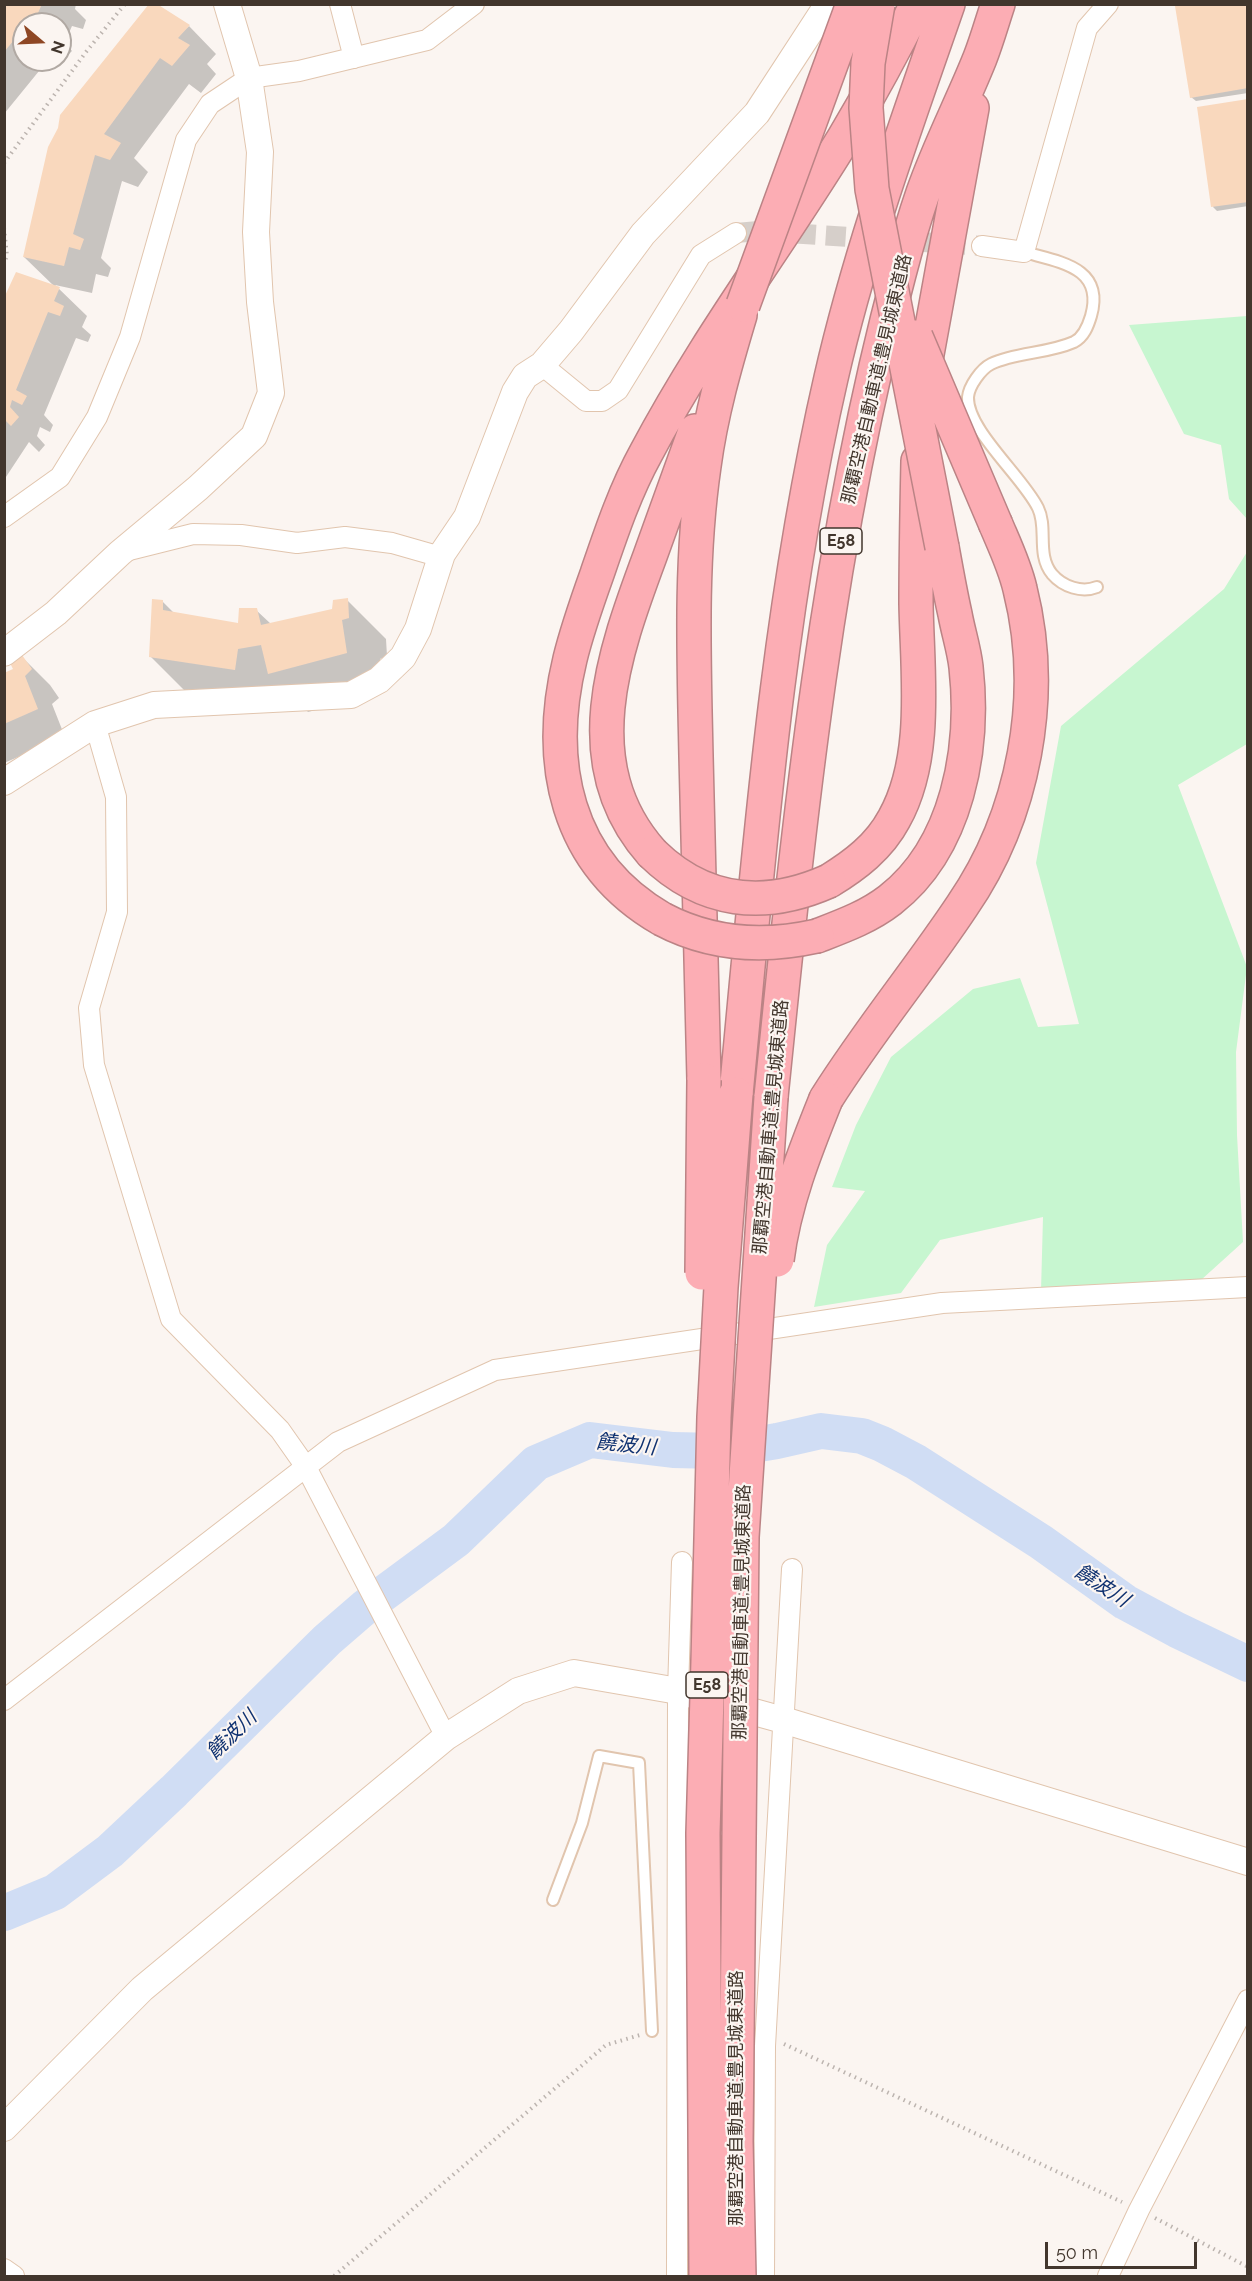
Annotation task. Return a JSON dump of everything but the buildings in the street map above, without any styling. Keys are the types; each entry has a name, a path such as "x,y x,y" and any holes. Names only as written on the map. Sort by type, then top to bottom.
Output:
{"highway":[{"path":"853,4 625,623 615,657 609,693 606,728 609,765 615,792 625,817 638,837 667,867 683,879 728,896 750,899 781,898 807,891 829,881 854,866 873,848 895,818 903,798 915,756 918,726 915,544 921,389 957,201 981,56"},
{"path":"878,4 868,63 866,108 872,189 966,665 968,694 964,759 956,796 944,830 928,858 902,890 890,900 860,919 817,936 775,944 736,943 692,933 662,919 633,900 597,863 581,838 570,808 560,742 562,702 569,660 580,620 616,521 644,456 716,332 843,138 886,64 917,4"},
{"name":"那覇空港自動車道;豊見城東道路","path":"706,2277 703,1833 718,1334 736,1094 758,862 780,666 805,509 830,379 855,283 894,160 948,4"},
{"name":"那覇空港自動車道;豊見城東道路","path":"739,2277 736,2141 737,1835 742,1537 771,1097 795,857 820,671 845,516 868,401 899,273 923,192 981,56 998,4"},
{"path":"737,1835 753,1689 771,1307 780,1236 803,1156 826,1099 855,1053 963,905 988,861 1007,819 1018,780 1031,705 1028,626 1020,588 996,525 919,344 888,262"},
{"path":"708,1661 700,1354 704,1080 694,581 697,520 704,464 719,384 742,305"}],"street":[{"path":"4,653 56,612 255,436 271,393 260,302 256,232 260,152 249,78 227,4"},
{"path":"340,4 354,58"},
{"path":"4,517 60,477 97,417 130,337 186,140 210,104 249,78 299,70 427,40 455,11 474,4"},
{"path":"4,782 95,724 154,705 351,696 379,680 403,657 418,628 441,558 467,517 515,392 525,376 542,365 571,331 643,234 757,112 828,4"},
{"path":"982,246 1024,252 1087,28 1108,4"},
{"path":"542,365 586,401 602,402 618,390 701,255 736,233"},
{"path":"120,553 193,534 241,535 297,543 345,537 392,543 441,558"},
{"path":"95,724 116,797 117,912 89,1008 94,1065 171,1319 280,1430 306,1467 446,1737"},
{"path":"4,1700 338,1442 495,1370 942,1303 1248,1287"},
{"path":"677,2277 678,1691 682,1562"},
{"path":"764,2277 765,2046 792,1569"},
{"path":"4,2128 142,1989 446,1737 518,1691 574,1673 678,1691 783,1720 1248,1862"},
{"path":"1108,2277 1139,2210 1248,2000"},
{"path":"677,2043 765,2046"},
{"path":"4,2269 14,2277"}],"lane":[{"path":"1024,252 1072,265 1090,280 1094,306 1088,329 1078,341 1050,351 989,365 976,378 968,395 970,414 1039,509 1045,562 1053,575 1069,586 1088,590 1097,587"},
{"path":"553,1900 582,1823 599,1756 639,1763 652,2031"}],"path":[{"path":"4,163 86,52 125,4"},
{"path":"4,228 7,256 4,263"},
{"path":"334,2277 606,2045 652,2031"},
{"path":"765,2046 786,2043 1139,2210 1248,2267"}],"green space":[{"path":"1248,316 1247,519 1229,499 1221,445 1184,434 1129,325"},
{"path":"1247,552 1247,744 1178,785 1247,967 1236,1052 1237,1135 1243,1242 1201,1280 1041,1291 1043,1217 940,1240 901,1293 814,1307 827,1245 865,1191 832,1187 856,1125 891,1057 973,989 1020,978 1038,1027 1079,1024 1036,863 1061,726 1224,589"}],"waterway":[{"name":"饒波川","path":"4,1913 55,1892 110,1851 327,1640 364,1608 456,1540 536,1463 590,1440 673,1450 718,1451 821,1431 862,1436 916,1462 1041,1542 1125,1602 1248,1664"}],"tunnel":[{"path":"736,233 759,231 982,246"}]}
